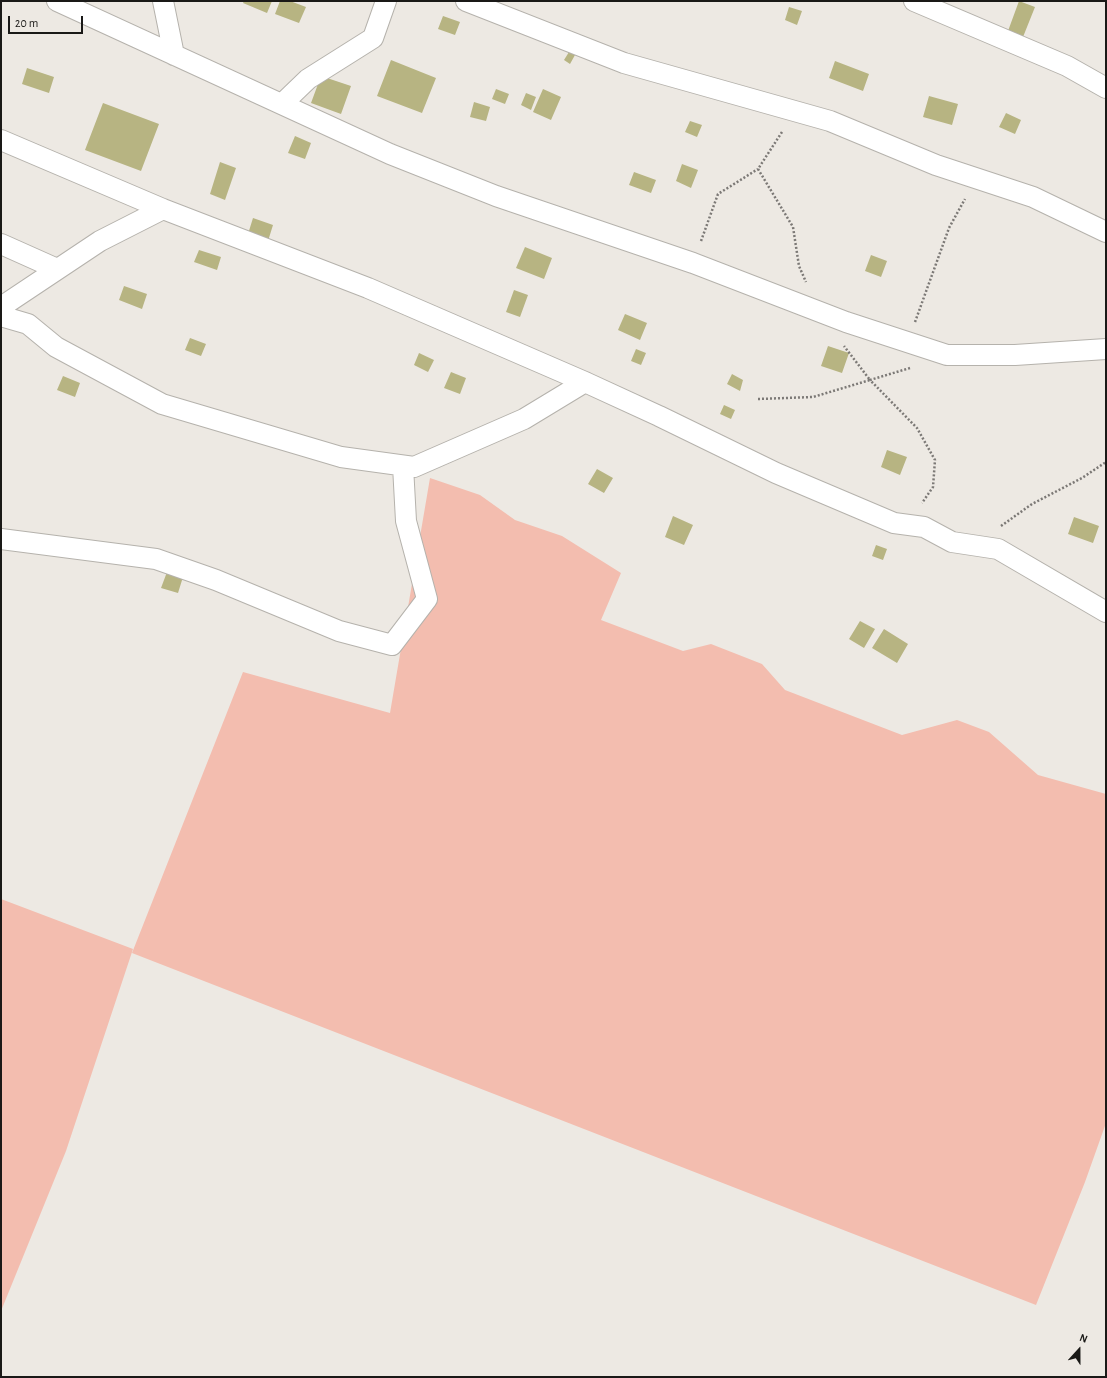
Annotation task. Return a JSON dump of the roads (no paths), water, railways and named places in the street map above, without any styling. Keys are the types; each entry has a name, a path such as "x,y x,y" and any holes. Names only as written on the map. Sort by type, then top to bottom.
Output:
{"street":[{"path":"163,1 174,55"},
{"path":"282,104 308,79 373,38 386,1"},
{"path":"466,1 624,63 830,121 936,165 1033,197 1106,232"},
{"path":"914,1 1066,66 1106,88"},
{"path":"59,2 390,154 496,196 693,263 846,322 908,343 947,355 1015,355 1106,349"},
{"path":"1,140 163,209 368,288 585,382 776,473 894,523 924,527 952,542 998,549 1106,612"},
{"path":"1,307 100,241 163,209"},
{"path":"1,244 58,269"},
{"path":"1,316 28,324 56,347 162,404 341,457 403,466 414,467 524,419 585,382"},
{"path":"1,539 156,559 216,580 339,631 392,645 427,599 406,521 403,466"}]}
